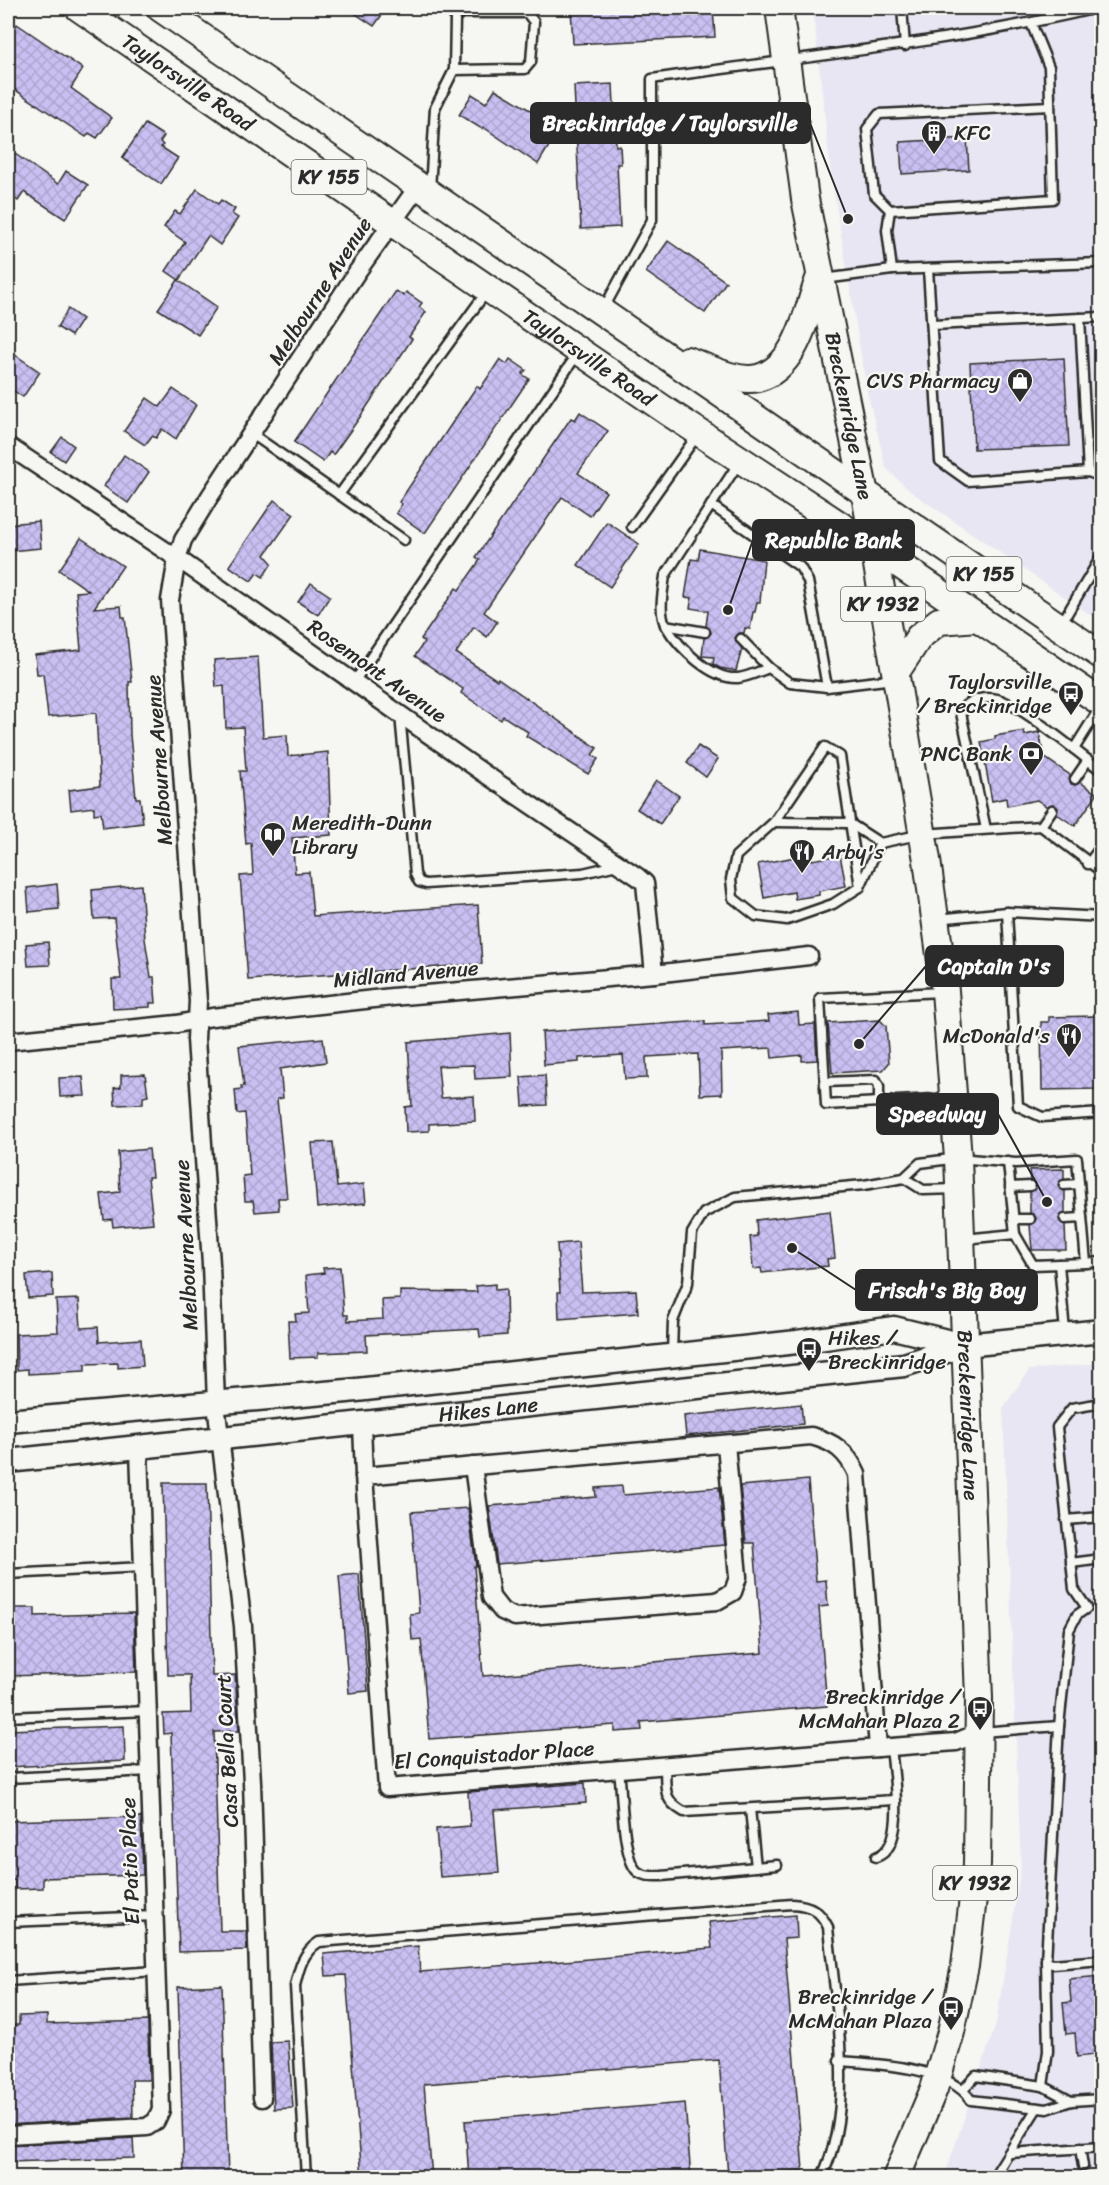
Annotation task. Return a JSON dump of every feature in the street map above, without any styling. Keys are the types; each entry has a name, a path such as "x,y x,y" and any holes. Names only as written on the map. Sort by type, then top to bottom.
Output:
{"main road":[{"name":"Taylorsville Road","path":"79,8 699,432 978,618 1101,704"},
{"name":"KY 155","path":"160,8 1101,657"},
{"name":"Breckenridge Lane","path":"778,8 819,279 865,494 872,546 897,675 923,834 945,991 958,1158 980,1732 979,1824 965,1966 951,2032 938,2078 896,2178"},
{"path":"657,350 734,376 757,378 776,369 792,349 819,279"},
{"path":"897,675 919,637 939,621 978,618"},
{"name":"Hikes Lane","path":"8,1421 216,1404 797,1342 894,1328 965,1345"},
{"name":"Hikes Lane","path":"8,1461 362,1425 809,1373 903,1365 965,1345 1101,1331"}],"street":[{"name":"Melbourne Avenue","path":"216,1404 211,1264 196,1021 198,1001 170,600 177,558 183,540 199,514 393,221 424,189"},
{"name":"Rosemont Avenue","path":"8,446 177,558 645,883 654,974"},
{"name":"Midland Avenue","path":"8,1041 196,1021 392,996 654,974 809,956"},
{"name":"Casa Bella Court","path":"216,1404 243,1637 252,1782 262,2098"},
{"name":"El Conquistador Place","path":"362,1425 387,1788 956,1743 980,1732"},
{"path":"364,1476 811,1436 827,1440 840,1448 850,1460 857,1474 884,1748"},
{"path":"473,1466 491,1597 502,1611 516,1617 717,1601 733,1592 738,1577 726,1444"},
{"name":"El Patio Place","path":"8,2135 147,2127 156,2121 160,2110 139,1449"}],"lane":[{"path":"902,8 905,46"},
{"path":"602,311 652,220 652,78 786,59 905,46 1093,9 1101,10"},
{"path":"424,189 435,108 454,70 455,18 462,12 527,13 534,22 531,62 525,69 454,70"},
{"path":"1031,23 1049,67 1053,199 890,210 874,194 867,129 879,114 1050,106"},
{"path":"890,210 887,230 892,270"},
{"path":"819,279 892,270 1101,263"},
{"path":"928,269 940,462 968,482 1088,472 1101,477"},
{"path":"339,495 490,287"},
{"path":"932,325 1101,317"},
{"path":"1080,318 1088,472"},
{"path":"354,682 580,351"},
{"path":"632,527 699,432"},
{"path":"252,434 404,540"},
{"path":"742,459 665,576 662,597 665,625 694,658 714,674 738,678 769,668"},
{"path":"711,505 800,567 808,581 827,687"},
{"path":"1060,627 1101,555"},
{"path":"665,625 705,632"},
{"path":"741,639 769,668 790,683 827,687 897,675"},
{"path":"986,830 961,713 963,706 969,702 996,699 1011,705 1074,748 1101,771"},
{"path":"1074,748 1101,704"},
{"path":"400,715 415,874 419,882 426,884 583,873 620,864"},
{"path":"860,887 840,756 825,747 774,822 736,856 732,879 733,898 756,916 787,920 833,904 860,887 880,843"},
{"path":"1075,779 1088,760"},
{"path":"1041,826 1052,810"},
{"path":"774,822 849,823 880,843 923,834 1041,826 1101,872"},
{"path":"1088,864 1101,845"},
{"path":"1007,912 1018,1106 1042,1117 1101,1113"},
{"path":"936,920 1007,912 1101,917"},
{"path":"945,991 820,998 826,1105 954,1098"},
{"path":"825,1082 876,1080 879,1086 879,1102"},
{"path":"672,1355 673,1322 688,1283 692,1233 704,1213 744,1196 864,1185 904,1178 920,1162 958,1158 1008,1162 1077,1159 1086,1263"},
{"path":"1008,1162 1015,1234 1033,1265 1101,1262"},
{"path":"904,1178 923,1190 959,1189"},
{"path":"1064,1185 1079,1184"},
{"path":"1011,1187 1030,1186"},
{"path":"1013,1218 1030,1219"},
{"path":"1065,1218 1082,1218"},
{"path":"961,1240 1015,1234"},
{"path":"1059,1264 1065,1335"},
{"path":"1043,2086 1048,2051 1046,1961 1059,1726 1069,1630 1077,1615 1088,1608 1074,1589 1057,1427 1072,1408 1101,1403"},
{"path":"1066,1520 1101,1517"},
{"path":"1071,1563 1101,1559"},
{"path":"8,1574 143,1567"},
{"path":"8,1717 148,1711"},
{"path":"980,1732 1059,1726"},
{"path":"876,1857 889,1849 897,1830 895,1800 884,1748"},
{"path":"665,1766 666,1795 671,1805 684,1812 895,1800"},
{"path":"620,1769 628,1855 638,1872 647,1876 662,1876 777,1865"},
{"path":"8,1778 150,1771"},
{"path":"750,1809 756,1867"},
{"path":"306,2178 295,1986 299,1965 310,1947 319,1942 792,1904 809,1905 823,1917 828,1927 841,2105 832,2156 821,2178"},
{"path":"8,1922 154,1916"},
{"path":"1046,1961 1052,1964 1101,1960"},
{"path":"8,1981 156,1971"},
{"path":"839,2061 901,2066 964,2089 971,2100 1047,2109 1071,2101 1101,2099"},
{"path":"964,2089 976,2076 1043,2086 1071,2101"},
{"path":"993,2178 1037,2108"},
{"path":"1009,2153 1101,2147"},
{"path":"1080,2148 1083,2166"}],"shaded area":[{"path":"813,8 1101,8 1101,622 910,491 886,468 867,391 831,174"},
{"path":"1101,1363 1101,2177 944,2178 996,2024 1021,1868 1003,1408 1029,1370"}],"building":[{"path":"347,8 387,8 374,26"},
{"path":"571,8 713,8 715,37 573,44"},
{"path":"17,24 83,69 71,88 112,118 97,138 89,133 86,137 8,85 8,39"},
{"path":"613,84 616,146 620,146 621,164 617,164 620,227 581,229 574,86"},
{"path":"495,89 560,128 538,164 483,127 482,129 459,115 472,94 486,103"},
{"path":"145,124 164,136 160,142 163,145 161,147 178,158 161,184 122,158"},
{"name":"KFC","path":"967,138 969,170 902,174 900,142"},
{"path":"8,149 58,184 66,171 88,185 65,219 24,192 18,201 8,194"},
{"path":"197,189 218,204 221,200 235,209 232,214 238,218 220,245 208,236 179,280 166,271 185,242 164,227 175,211 180,214"},
{"path":"668,241 726,282 705,313 646,272"},
{"path":"178,280 217,307 198,335 158,309"},
{"path":"396,291 404,296 406,292 422,303 419,307 426,312 409,337 412,339 360,417 333,455 330,452 323,462 294,442"},
{"path":"68,309 82,319 71,336 57,327"},
{"path":"8,350 40,372 23,397 8,387"},
{"name":"CVS Pharmacy","path":"1064,358 1069,446 974,449 970,363"},
{"path":"500,359 507,364 510,359 526,370 522,374 529,379 425,533 396,513 402,504 399,502 477,386 480,389"},
{"path":"173,389 196,405 176,439 162,429 156,438 152,436 145,445 124,431 147,398 160,407"},
{"path":"580,412 608,431 578,473 606,492 590,516 562,497 484,612 497,622 487,637 474,627 456,653 497,680 498,678 597,748 592,755 598,759 588,774 526,736 528,732 503,716 501,720 461,693 463,689 415,656 424,642 421,639 456,588 459,590 480,560 476,557 571,418 575,420"},
{"path":"62,437 74,446 64,461 51,452"},
{"path":"124,455 149,472 128,503 104,486"},
{"path":"274,500 294,514 265,555 272,563 263,577 257,573 251,581 229,566"},
{"path":"39,521 41,548 10,551 8,524"},
{"path":"607,522 639,544 610,587 578,565"},
{"path":"81,538 123,566 94,608 121,606 122,617 125,617 132,682 129,682 130,735 136,798 140,798 143,823 103,828 101,813 94,814 94,807 71,810 69,790 100,786 96,713 48,717 43,674 37,674 35,655 81,650 76,592 89,591 59,570"},
{"path":"700,549 764,560 760,602 757,602 755,612 753,612 750,629 745,628 744,633 739,633 735,638 742,649 736,671 713,664 714,657 702,656 704,638 711,633 706,626 708,611 690,608 692,598 685,597 691,559 698,560"},
{"path":"311,583 330,596 318,615 298,602"},
{"name":"Meredith-Dunn Library","path":"258,657 263,737 287,735 288,756 328,752 331,835 292,838 295,873 309,872 313,916 478,905 482,964 248,980 240,876 253,875 251,843 246,844 240,771 246,771 243,727 226,728 224,686 216,687 214,660"},
{"name":"PNC Bank","path":"1024,731 1025,735 1039,732 1044,757 1070,775 1071,784 1075,785 1080,782 1097,794 1075,826 1057,814 1058,808 1053,804 1047,807 1037,800 1007,806 1006,798 992,801 981,742 995,739 995,736"},
{"path":"698,746 718,759 706,777 687,763"},
{"path":"656,780 679,796 660,824 637,809"},
{"name":"Arby's","path":"811,854 812,860 840,855 846,886 819,891 819,895 795,899 794,892 764,898 758,864"},
{"path":"57,884 59,909 29,912 27,888"},
{"path":"141,885 145,939 151,977 154,977 156,1003 150,1003 150,1007 113,1009 112,979 121,979 114,918 94,919 92,890"},
{"path":"48,942 50,965 28,966 26,944"},
{"path":"798,1012 799,1025 815,1024 817,1060 802,1061 802,1055 772,1058 771,1048 721,1051 722,1094 700,1095 698,1054 646,1057 647,1078 625,1079 623,1055 579,1058 579,1062 544,1065 542,1032 705,1021 705,1025 769,1021 768,1015"},
{"name":"McDonald's","path":"1095,1016 1097,1089 1042,1090 1041,1022 1049,1022 1049,1017"},
{"path":"880,1020 886,1026 889,1063 883,1070 832,1073 828,1023"},
{"path":"510,1033 512,1077 475,1079 474,1065 438,1066 441,1098 474,1096 475,1121 429,1124 429,1131 406,1132 405,1107 412,1106 408,1042"},
{"path":"323,1038 326,1062 280,1069 283,1098 277,1099 287,1198 278,1198 279,1210 255,1212 253,1201 245,1201 243,1176 250,1175 245,1113 237,1114 235,1090 242,1089 241,1086 244,1086 239,1046"},
{"path":"145,1074 148,1096 143,1097 143,1104 115,1105 114,1088 121,1087 121,1075"},
{"path":"545,1075 547,1105 523,1106 521,1077"},
{"path":"83,1077 85,1096 60,1097 59,1078"},
{"path":"333,1142 337,1187 364,1184 366,1203 317,1208 312,1143"},
{"path":"149,1149 152,1177 148,1177 153,1223 113,1227 112,1219 104,1220 101,1194 120,1192 118,1152"},
{"path":"1064,1169 1064,1179 1058,1185 1065,1191 1065,1213 1059,1219 1065,1225 1066,1250 1032,1250 1030,1225 1036,1218 1030,1213 1030,1192 1036,1186 1030,1180 1029,1170"},
{"path":"830,1211 835,1258 827,1259 828,1266 762,1273 761,1268 753,1269 750,1237 757,1236 756,1220"},
{"path":"578,1242 582,1292 636,1290 638,1313 559,1319 557,1244"},
{"path":"340,1267 344,1315 348,1315 348,1321 383,1319 382,1300 400,1299 400,1291 477,1292 476,1286 495,1284 495,1290 506,1289 507,1335 480,1337 479,1329 366,1335 367,1351 318,1353 318,1357 290,1358 288,1321 296,1321 295,1314 309,1313 306,1275 324,1273 323,1268"},
{"path":"52,1273 53,1296 28,1298 26,1275"},
{"path":"79,1299 81,1328 98,1327 99,1342 141,1339 143,1366 118,1368 118,1363 85,1364 85,1371 28,1374 28,1369 17,1370 16,1334 58,1332 56,1300"},
{"path":"801,1404 803,1424 686,1436 684,1416"},
{"path":"808,1480 816,1581 826,1580 828,1606 819,1607 827,1706 641,1722 642,1730 615,1732 615,1725 429,1739 421,1639 412,1640 410,1614 419,1613 411,1512 468,1508 476,1566 474,1566 483,1676 763,1653 754,1543 746,1543 740,1486"},
{"path":"163,1483 207,1483 212,1676 235,1675 239,1731 214,1732 220,1931 246,1931 247,1950 179,1952 171,1733 164,1734 163,1714 191,1713 190,1675 168,1675"},
{"path":"622,1486 623,1495 719,1487 725,1545 497,1564 489,1506 596,1497 595,1488"},
{"path":"359,1574 368,1691 349,1693 339,1576"},
{"path":"8,1608 35,1608 35,1616 134,1613 136,1672 8,1676"},
{"path":"124,1726 125,1761 8,1767 8,1730"},
{"path":"585,1783 586,1803 494,1810 499,1873 440,1877 436,1829 470,1826 468,1792"},
{"path":"141,1817 143,1875 43,1878 43,1888 15,1889 15,1880 8,1880 8,1821"},
{"path":"796,1915 797,1938 784,1939 803,2170 728,2176 719,2060 424,2084 432,2178 362,2178 346,1975 326,1976 324,1954 418,1946 420,1972 577,1960 712,1948 709,1922"},
{"path":"1101,1976 1101,2054 1077,2057 1075,2033 1066,2034 1063,2003 1071,2002 1069,1979"},
{"path":"222,1985 228,2177 184,2178 178,1987"},
{"path":"47,2015 47,2024 148,2021 149,2080 132,2080 133,2117 8,2125 8,2025 19,2025 19,2016"},
{"path":"288,2041 293,2108 274,2109 271,2042"},
{"path":"685,2103 691,2178 469,2178 465,2121"},
{"path":"133,2138 134,2158 8,2162 8,2145"}],"place":[{"name":"KFC","path":"934,156"},
{"name":"Breckinridge / Taylorsville","path":"848,219"},
{"name":"CVS Pharmacy","path":"1020,404"},
{"name":"Republic Bank","path":"728,610"},
{"name":"Taylorsville / Breckinridge","path":"1071,717"},
{"name":"PNC Bank","path":"1031,777"},
{"name":"Meredith-Dunn Library","path":"273,858"},
{"name":"Arby's","path":"802,875"},
{"name":"Captain D's","path":"859,1044"},
{"name":"McDonald's","path":"1069,1059"},
{"name":"Speedway","path":"1047,1202"},
{"name":"Frisch's Big Boy","path":"792,1248"},
{"name":"Hikes / Breckinridge","path":"809,1373"},
{"name":"Breckinridge / McMahan Plaza 2","path":"980,1732"},
{"name":"Breckinridge / McMahan Plaza","path":"951,2032"}]}
